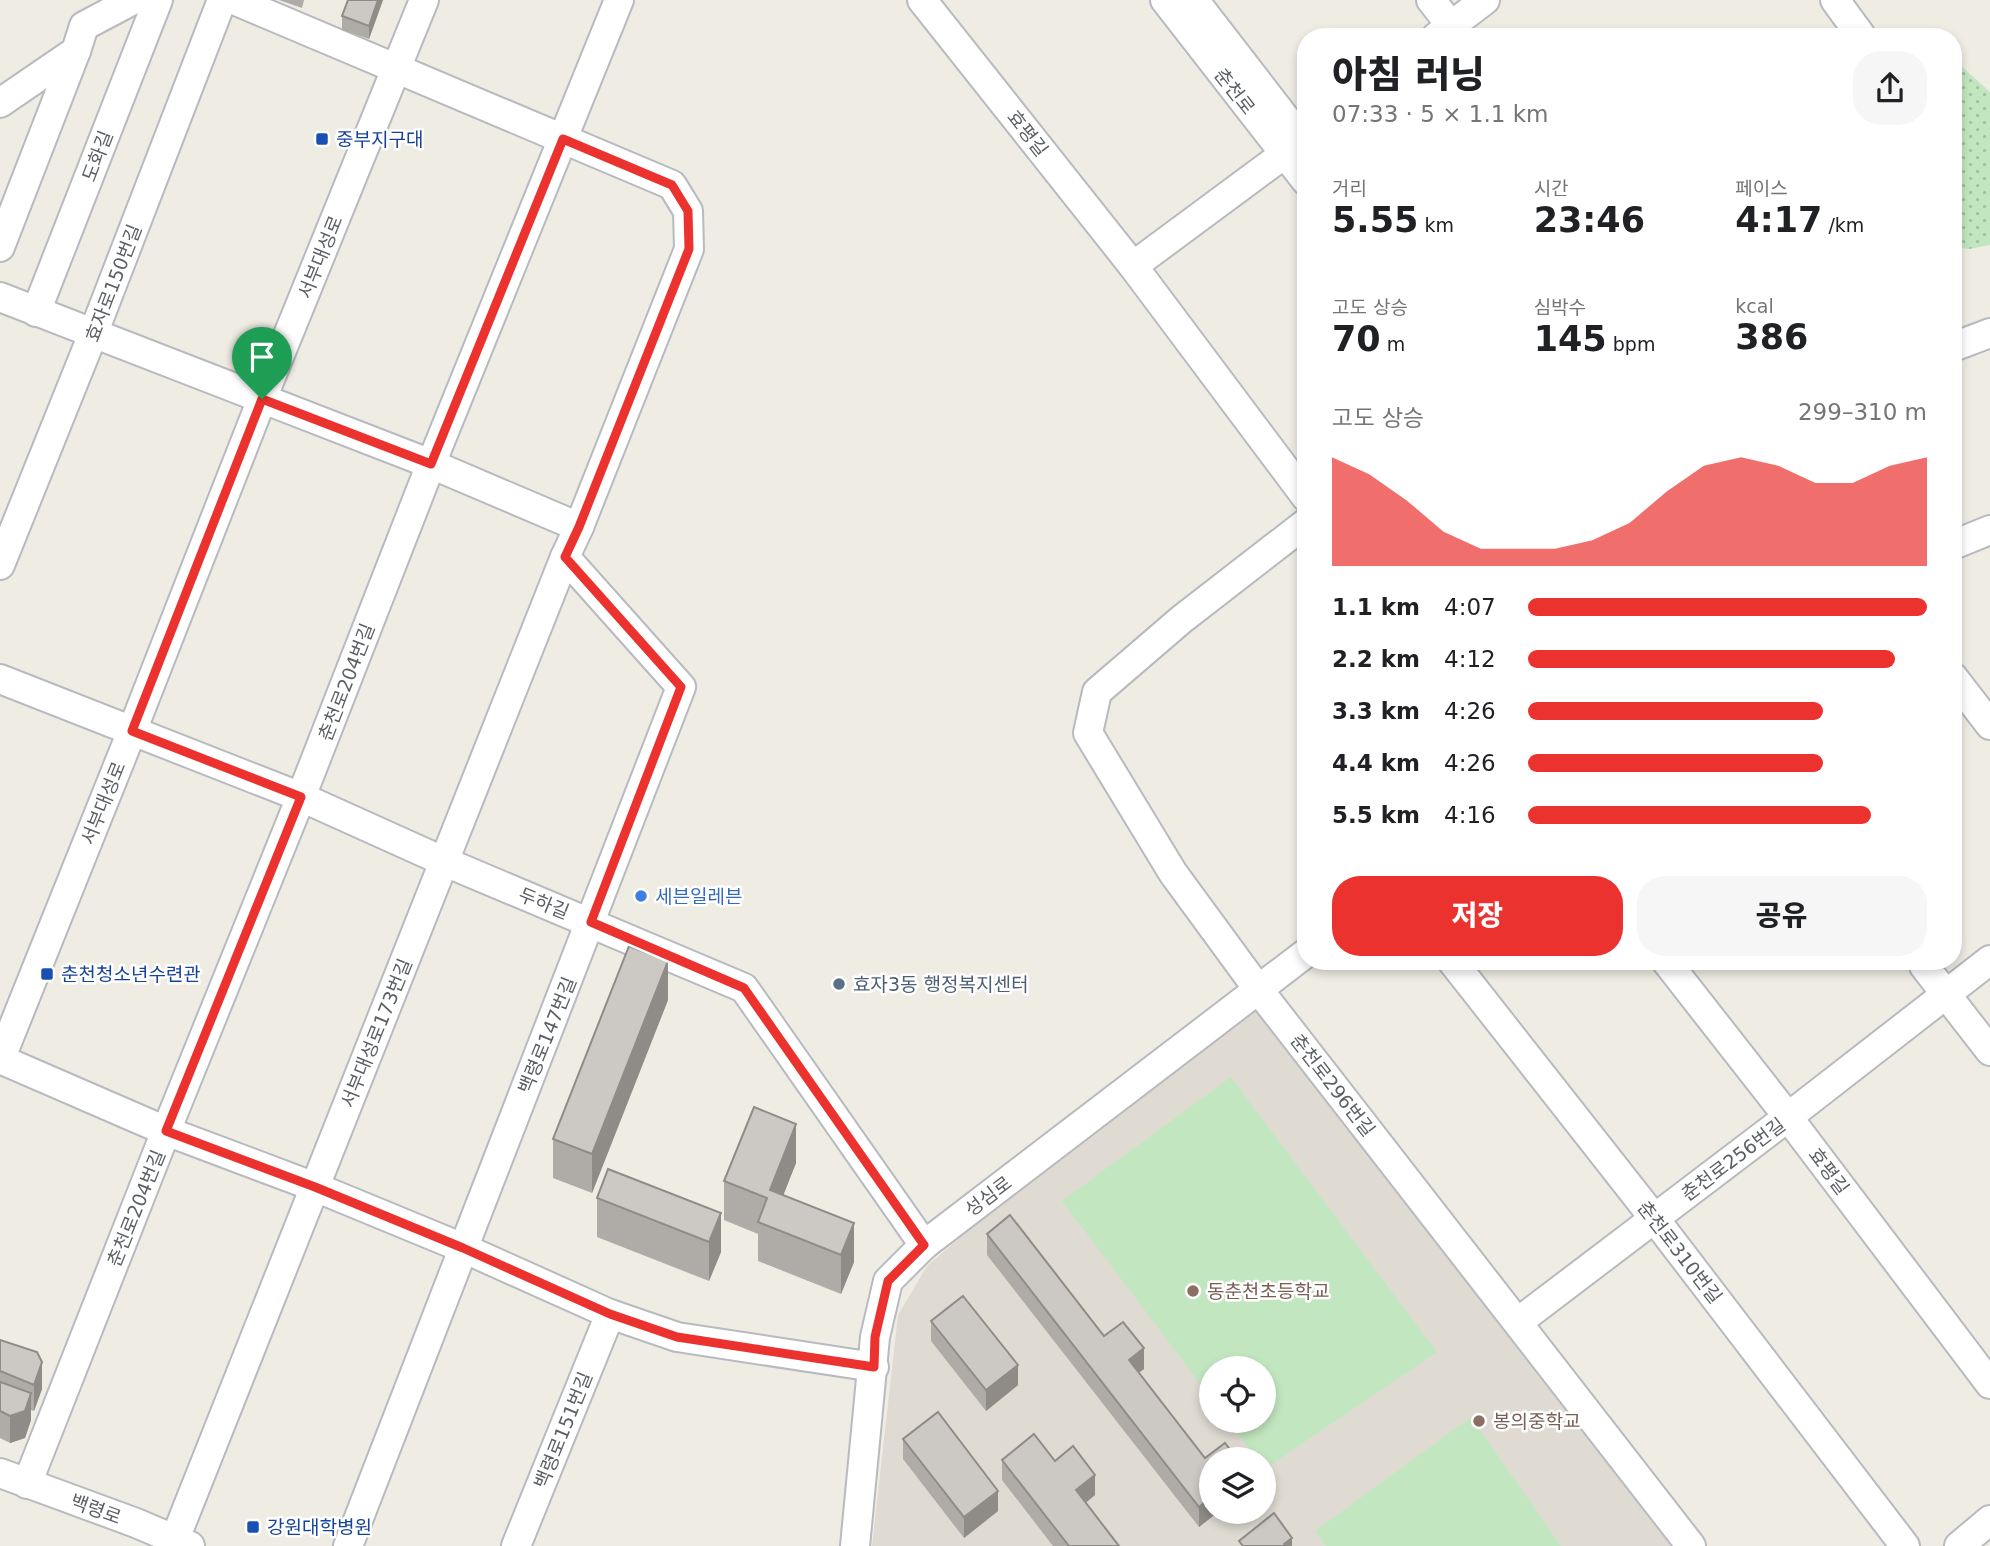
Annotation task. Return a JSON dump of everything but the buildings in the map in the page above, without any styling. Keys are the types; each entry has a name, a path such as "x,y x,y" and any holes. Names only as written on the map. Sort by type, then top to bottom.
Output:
{"street":[{"path":"0,247 85,26 133,0"},
{"name":"도화길","path":"36,312 158,0"},
{"name":"효자로150번길","path":"0,565 222,0"},
{"path":"234,0 397,68"},
{"name":"서부대성로","path":"0,1059 424,0"},
{"name":"춘천로204번길","path":"27,1484 431,464 619,0"},
{"name":"효평길","path":"922,0 1133,266 1297,485"},
{"name":"춘천로","path":"1165,0 1297,142"},
{"name":"춘천로","path":"1194,0 1297,141"},
{"path":"1432,0 1446,28"},
{"path":"1454,28 1485,0"},
{"path":"1835,0 1855,28"},
{"path":"0,103 76,51"},
{"name":"서부대성로173번길","path":"183,1543 315,1187 689,249 688,211 672,185 397,68"},
{"path":"1133,266 1297,145"},
{"path":"0,297 431,464 579,527"},
{"path":"1962,343 1990,332"},
{"name":"춘천로296번길","path":"1297,530 1182,619 1097,692 1088,733 1172,873 1258,989 1691,1546"},
{"path":"1962,541 1990,530"},
{"name":"백령로147번길","path":"348,1546 681,687 565,557"},
{"path":"0,679 132,731"},
{"path":"1962,688 1989,721"},
{"name":"두하길","path":"132,731 301,797 443,861 744,988 924,1245"},
{"name":"성심로","path":"855,1546 875,1337 888,1281 924,1245 1297,960"},
{"name":"춘천로256번길","path":"1518,1322 1990,960"},
{"name":"춘천로310번길","path":"1459,970 1654,1218 1905,1546"},
{"name":"효평길","path":"1673,970 1990,1384"},
{"path":"1924,970 1947,994 1990,1051"},
{"path":"0,1059 166,1131 315,1187 463,1248 610,1314 677,1337 874,1367"},
{"name":"백령로151번길","path":"516,1546 610,1314"},
{"name":"백령로","path":"0,1473 130,1535 183,1543"},
{"path":"1959,1546 1990,1520"}],"shaded area":[{"name":"동춘천초등학교","path":"1256,1002 1504,1331 1671,1546 872,1546 898,1315 927,1266 979,1221"}],"green space":[{"path":"1962,67 1990,92 1990,245 1962,248"},
{"path":"1231,1077 1437,1352 1276,1462 1276,1447 1248,1447 1237,1433 1276,1433 1276,1356 1199,1356 1199,1382 1062,1201"},
{"path":"1471,1417 1561,1546 1326,1546 1315,1531"}],"place":[{"name":"중부지구대","path":"322,139"},
{"name":"세븐일레븐","path":"641,896"},
{"name":"춘천청소년수련관","path":"47,974"},
{"name":"효자3동 행정복지센터","path":"839,984"},
{"name":"동춘천초등학교","path":"1193,1291"},
{"name":"봉의중학교","path":"1479,1421"},
{"name":"강원대학병원","path":"253,1527"}],"route":[{"path":"563,139 672,185 688,211 689,249 565,557 681,687 591,922 744,988 924,1245 888,1281 875,1337 874,1367 677,1337 610,1314 463,1248 315,1187 166,1131 301,797 132,731 262,399 431,464 563,139"}]}
